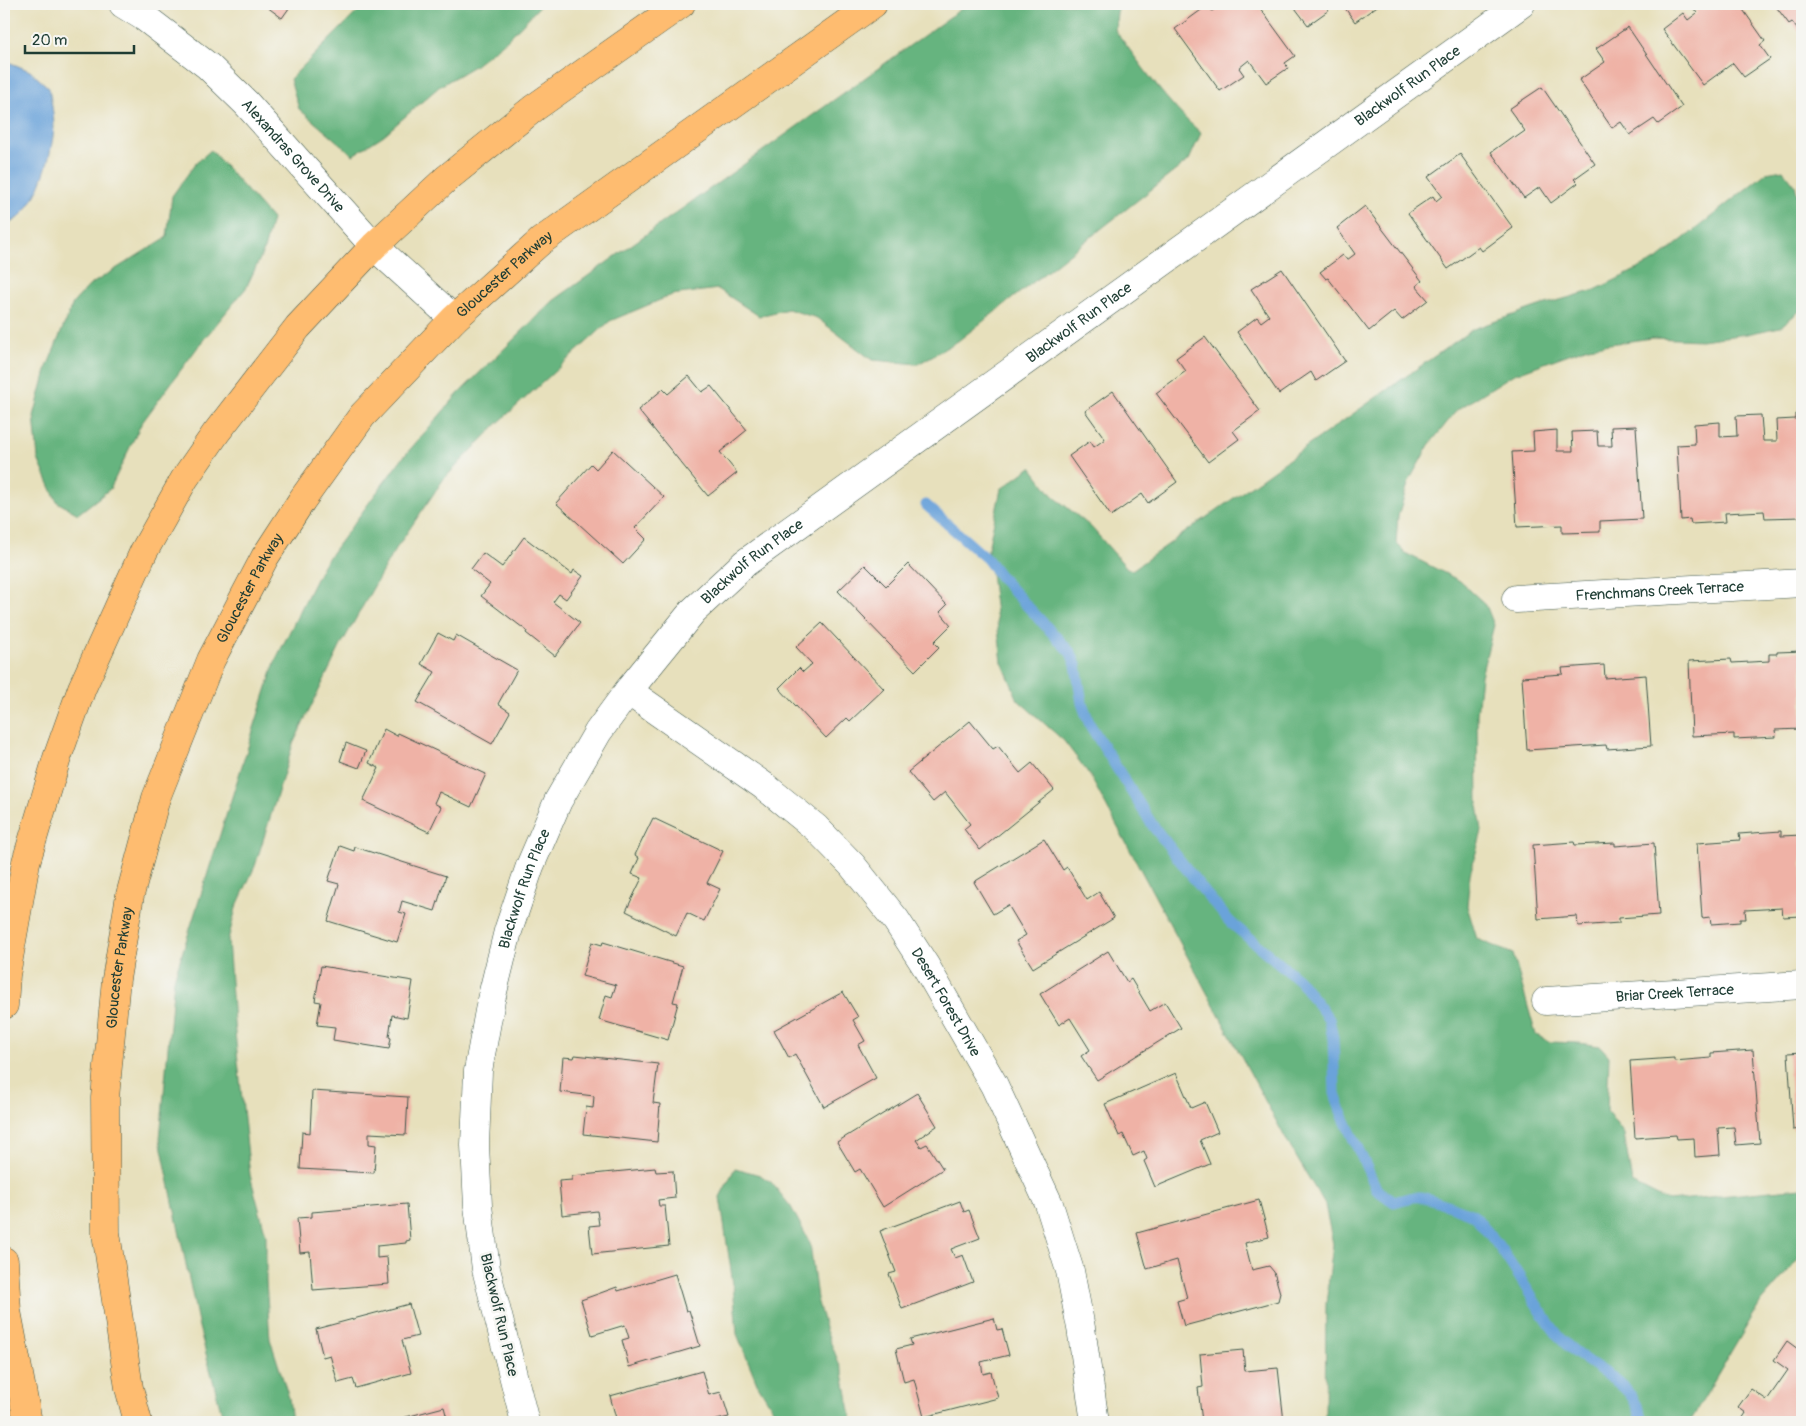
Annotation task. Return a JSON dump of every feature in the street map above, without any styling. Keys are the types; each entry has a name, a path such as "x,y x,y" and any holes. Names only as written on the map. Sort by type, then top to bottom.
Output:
{"main road":[{"path":"4,1004 6,975 26,862 57,758 82,688 144,551 185,478 216,433 298,327 374,246 446,179 534,108 681,4"},
{"name":"Gloucester Parkway","path":"138,1422 129,1388 106,1233 105,1098 116,979 130,895 156,798 211,660 265,557 302,500 362,416 454,319 540,241 873,4"},
{"path":"4,1261 7,1311 28,1422"}],"street":[{"name":"Alexandras Grove Drive","path":"124,4 144,17 214,72 246,103 374,246 454,319"},
{"name":"Blackwolf Run Place","path":"525,1422 486,1269 477,1188 475,1145 478,1071 491,1000 508,931 530,866 558,801 598,732 628,691 693,611 745,563 1521,4"},
{"name":"Frenchmans Creek Terrace","path":"1516,599 1802,583"},
{"name":"Desert Forest Drive","path":"628,691 764,786 816,828 852,864 896,920 925,965 994,1085 1049,1204 1070,1271 1081,1328 1095,1422"},
{"name":"Briar Creek Terrace","path":"1546,1001 1802,985"}],"green space":[{"path":"365,4 540,4 508,39 474,66 440,86 384,135 353,155 299,109 290,79"},
{"path":"968,4 1118,4 1115,30 1166,97 1201,133 1189,160 958,341 918,364 872,360 817,318 788,309 759,316 718,289 672,295 610,321 498,423 443,480 391,556 341,645 293,744 255,866 236,908 228,940 234,1023 250,1175 266,1235 266,1281 270,1339 289,1398 292,1422 224,1422 199,1327 160,1139 174,979 276,659 323,565 400,461 459,393 553,301"},
{"path":"211,150 272,219 264,250 246,288 200,344 141,424 110,489 78,514 57,502 38,459 34,416 47,367 73,303 90,285 167,237 172,196 195,164"},
{"path":"1783,170 1795,185 1802,216 1802,309 1780,327 1747,334 1701,340 1652,338 1588,347 1512,375 1457,410 1429,445 1409,481 1398,516 1396,543 1407,554 1460,581 1486,605 1494,625 1481,676 1477,714 1478,805 1482,831 1470,874 1467,906 1477,939 1513,954 1536,1035 1550,1042 1600,1046 1609,1056 1607,1111 1624,1134 1632,1183 1668,1201 1802,1188 1802,1255 1761,1302 1690,1422 1325,1422 1326,1304 1333,1244 1325,1205 1288,1143 1089,774 1064,741 1018,700 1002,662 988,549 1001,489 1031,467 1052,495 1091,527 1127,568 1132,570 1473,329 1539,306 1595,290 1658,259 1766,173"},
{"path":"735,1168 760,1175 771,1182 791,1207 810,1243 817,1299 826,1331 843,1373 852,1422 781,1422 757,1383 737,1334 733,1284 720,1197"}],"water":[{"path":"4,60 30,71 49,88 54,127 46,169 33,199 25,211 15,220 4,225"}],"building":[{"path":"263,4 292,4 282,18"},
{"path":"1222,4 1257,4 1295,56 1285,63 1288,68 1266,83 1249,60 1239,68 1244,75 1220,91 1175,29 1208,5 1212,11"},
{"path":"1292,4 1324,4 1329,10 1308,25"},
{"path":"1342,4 1380,4 1355,22"},
{"path":"1690,4 1739,4 1765,41 1760,45 1770,59 1744,77 1733,63 1703,85 1662,29 1683,13 1688,20 1697,13"},
{"path":"1774,4 1802,4 1802,36 1792,22 1789,24"},
{"path":"1628,27 1682,107 1658,124 1654,119 1630,135 1621,122 1612,128 1579,80 1605,62 1596,49"},
{"path":"1542,87 1595,164 1574,179 1578,183 1551,203 1540,187 1524,198 1491,152 1513,136 1515,138 1525,131 1509,109"},
{"path":"1460,154 1513,228 1482,251 1479,247 1448,269 1408,213 1433,196 1436,201 1442,196 1428,177"},
{"path":"1365,206 1422,281 1416,286 1428,300 1402,320 1394,311 1369,331 1328,278 1326,279 1320,272 1343,255 1347,260 1355,254 1337,228"},
{"path":"1282,269 1345,361 1316,381 1311,372 1279,394 1237,332 1257,317 1261,322 1269,316 1251,289"},
{"path":"1205,337 1260,411 1233,431 1239,439 1208,462 1156,393 1186,371 1176,358"},
{"path":"689,376 702,392 711,386 747,430 720,452 737,473 708,496 638,410 663,389 668,394"},
{"path":"1113,391 1177,482 1148,503 1142,494 1111,516 1069,456 1090,441 1094,447 1105,439 1085,411"},
{"path":"1802,413 1802,517 1765,518 1764,511 1725,513 1726,522 1691,524 1690,519 1681,520 1677,445 1695,444 1694,424 1720,422 1720,437 1737,436 1736,416 1761,415 1763,441 1777,441 1776,420 1795,419 1795,414"},
{"path":"1636,426 1642,519 1600,521 1600,532 1562,533 1562,525 1517,527 1512,452 1534,451 1533,432 1557,430 1557,451 1573,451 1572,432 1597,431 1598,446 1612,446 1611,427"},
{"path":"613,450 664,497 635,528 646,539 623,564 556,503 591,464 596,469"},
{"path":"524,537 572,574 574,570 583,576 566,599 559,594 553,602 580,623 555,656 526,633 527,631 481,596 490,584 471,569 483,553 502,567"},
{"path":"908,564 947,605 940,612 951,625 934,642 939,647 915,671 838,591 865,565 886,586"},
{"path":"822,623 884,689 850,721 847,718 826,738 779,688 799,668 803,672 812,664 796,647"},
{"path":"438,633 453,641 456,635 517,670 498,704 510,712 492,744 417,702 435,672 421,664"},
{"path":"1802,651 1802,729 1775,730 1776,737 1734,739 1734,734 1692,736 1689,661 1731,659 1732,663 1769,661 1769,654"},
{"path":"1604,665 1605,678 1646,675 1651,746 1607,749 1606,745 1527,750 1522,677 1563,674 1562,668"},
{"path":"970,721 993,749 998,746 1020,773 1032,763 1054,790 980,850 964,829 970,824 945,792 933,802 908,772"},
{"path":"384,729 397,736 398,733 486,774 471,807 439,792 434,803 441,807 429,832 363,801 379,768 369,763"},
{"path":"346,743 366,751 359,768 340,761"},
{"path":"653,818 723,851 707,883 720,889 704,921 687,913 676,936 626,911 642,878 632,874 639,858 635,855"},
{"path":"1781,831 1781,836 1802,835 1802,916 1783,917 1782,908 1745,910 1746,919 1740,919 1740,922 1711,924 1710,917 1702,918 1697,843 1740,840 1739,834"},
{"path":"1044,839 1063,870 1067,867 1087,900 1099,892 1114,918 1033,968 1016,941 1026,935 1008,905 993,914 974,882"},
{"path":"1574,842 1575,845 1615,843 1615,846 1654,843 1659,915 1619,918 1619,923 1578,926 1577,916 1538,919 1533,845"},
{"path":"340,846 354,851 355,847 446,876 435,911 402,901 399,912 406,914 397,942 328,921 339,884 328,881"},
{"path":"592,942 602,945 603,942 683,966 673,1002 678,1003 668,1040 599,1020 606,995 612,997 616,985 582,976"},
{"path":"1108,951 1127,982 1131,979 1150,1011 1165,1002 1181,1028 1097,1080 1081,1056 1090,1050 1070,1018 1059,1025 1040,994"},
{"path":"321,966 413,981 407,1018 392,1015 389,1049 333,1040 335,1027 317,1025 321,1002 315,1001"},
{"path":"843,992 858,1017 853,1020 865,1041 858,1045 876,1078 824,1107 795,1054 789,1058 774,1030"},
{"path":"1753,1050 1760,1143 1736,1145 1734,1127 1718,1128 1720,1155 1695,1157 1694,1138 1677,1139 1676,1135 1635,1138 1630,1061 1674,1058 1674,1061 1711,1058 1711,1053"},
{"path":"1802,1052 1802,1129 1793,1130 1788,1053"},
{"path":"575,1055 658,1064 653,1103 660,1104 657,1142 583,1134 586,1107 593,1108 594,1096 560,1092 563,1057 574,1058"},
{"path":"1176,1073 1191,1108 1205,1102 1218,1132 1200,1140 1210,1164 1155,1187 1144,1161 1147,1159 1144,1151 1133,1156 1123,1134 1119,1136 1105,1104"},
{"path":"312,1091 408,1097 406,1135 369,1133 369,1144 376,1145 374,1173 300,1169 302,1132 310,1133"},
{"path":"917,1093 937,1126 916,1140 921,1147 927,1144 943,1169 883,1207 860,1169 855,1172 837,1142"},
{"path":"655,1168 656,1172 673,1171 675,1198 658,1200 659,1206 665,1206 669,1246 592,1254 589,1226 599,1225 597,1211 562,1215 559,1181 572,1180 572,1176"},
{"path":"1259,1200 1269,1237 1245,1243 1252,1270 1269,1266 1274,1272 1280,1293 1278,1301 1184,1326 1177,1301 1187,1298 1177,1260 1147,1269 1137,1233"},
{"path":"960,1201 964,1212 969,1210 980,1238 951,1249 955,1258 963,1255 973,1282 902,1309 889,1274 896,1272 880,1231"},
{"path":"407,1204 410,1240 406,1241 406,1243 377,1246 377,1258 387,1257 389,1284 313,1290 310,1252 300,1253 297,1218 312,1217 312,1212"},
{"path":"675,1274 686,1311 689,1310 700,1346 629,1367 622,1340 629,1338 625,1325 592,1335 581,1300 617,1287 618,1291"},
{"path":"409,1304 418,1336 402,1340 411,1373 356,1388 353,1379 338,1383 330,1355 323,1357 316,1329"},
{"path":"994,1318 997,1330 1002,1329 1009,1355 981,1362 983,1374 991,1372 998,1398 924,1417 914,1379 904,1382 896,1349 912,1345 910,1339"},
{"path":"1787,1341 1802,1352 1802,1422 1740,1422 1746,1413 1738,1407 1751,1389 1767,1400 1788,1370 1774,1360"},
{"path":"1243,1350 1245,1371 1278,1368 1284,1422 1202,1422 1198,1388 1203,1387 1200,1354"},
{"path":"702,1371 709,1395 721,1392 729,1417 708,1422 617,1422 610,1396"},
{"path":"444,1407 448,1422 387,1422"}],"waterway":[{"path":"926,505 987,559 1003,580 1071,653 1076,665 1082,703 1090,725 1153,826 1230,922 1299,980 1329,1019 1333,1038 1335,1093 1342,1114 1377,1190 1394,1202 1420,1197 1457,1208 1476,1217 1497,1243 1542,1313 1562,1340 1610,1376 1631,1395 1638,1407 1642,1422"}]}
